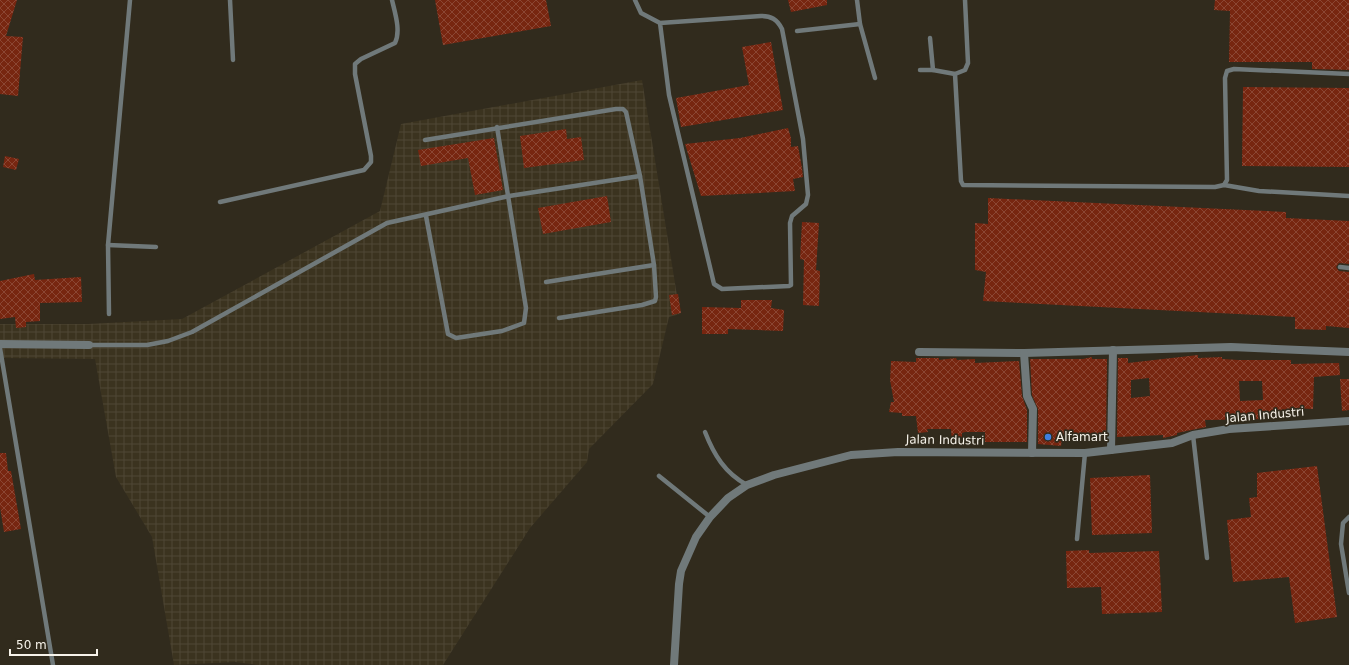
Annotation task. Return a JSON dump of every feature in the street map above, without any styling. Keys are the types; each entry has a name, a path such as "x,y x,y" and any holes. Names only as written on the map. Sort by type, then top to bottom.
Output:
{"street":[{"path":"0,344 89,345"},
{"path":"919,352 1024,353 1231,347 1349,352"},
{"path":"1111,450 1113,350"},
{"path":"1024,353 1027,396 1032,409 1032,454"},
{"name":"Jalan Industri","path":"674,665 677,595 682,571 696,537 710,517 728,498 747,485 774,475 851,455 898,452 1032,454 1085,453 1172,443 1193,435 1229,429 1349,421"}],"lane":[{"path":"109,314 108,245 130,0"},
{"path":"230,0 233,60"},
{"path":"220,202 364,170 369,166 371,156 355,74 355,64 361,59 395,43 398,38 392,0"},
{"path":"634,0 641,13 660,23 768,16 778,21 782,28 803,139 808,195 806,204 792,216 790,223 791,285 789,286 722,289 714,284 670,95 660,23"},
{"path":"857,0 860,24 876,78"},
{"path":"920,70 933,70 955,74 965,70 968,63 966,0"},
{"path":"798,31 860,24"},
{"path":"930,38 933,70"},
{"path":"1224,185 1227,180 1225,78 1227,71 1234,69 1349,74"},
{"path":"955,74 961,181 964,185 1215,187 1224,185 1266,192 1349,196"},
{"path":"425,140 497,127 616,109 624,110 629,121 640,176 654,265 655,301 642,305 559,318"},
{"path":"426,216 448,334 456,338 502,331 524,323 526,308 497,127"},
{"path":"89,345 147,345 168,342 192,332 377,228 405,218 426,216 509,196 640,176"},
{"path":"108,245 156,247"},
{"path":"546,282 654,265"},
{"path":"1340,267 1349,268"},
{"path":"0,348 53,665"},
{"path":"705,432 717,459 734,477 747,485"},
{"path":"1193,435 1207,558"},
{"path":"1077,539 1085,453"},
{"path":"659,476 710,517"},
{"path":"1349,517 1343,523 1341,544 1349,594"}],"shaded area":[{"path":"642,80 680,314 669,317 653,384 589,449 587,462 530,528 443,665 257,665 235,662 174,665 152,537 116,477 95,359 0,358 0,324 88,324 182,319 380,211 401,124"}],"building":[{"path":"0,0 17,0 6,36 23,37 18,96 0,94"},
{"path":"435,0 546,0 551,26 443,45"},
{"path":"788,0 827,0 827,5 791,12"},
{"path":"1215,0 1349,0 1349,70 1312,69 1312,62 1229,62 1230,11 1214,10"},
{"path":"771,42 783,110 681,127 676,98 749,85 742,47"},
{"path":"1243,87 1349,88 1349,167 1242,166"},
{"path":"788,128 791,138 791,147 798,146 803,177 793,179 795,191 701,196 685,144 740,138"},
{"path":"566,129 567,139 581,137 584,160 524,168 520,136"},
{"path":"494,138 503,190 475,195 468,158 421,166 418,150"},
{"path":"5,156 19,159 16,170 3,167"},
{"path":"607,196 611,222 543,234 538,208"},
{"path":"988,198 1286,212 1286,218 1349,221 1349,264 1339,263 1336,267 1339,271 1349,272 1349,328 1326,326 1326,330 1295,329 1295,317 983,301 986,272 975,270 975,223 988,224"},
{"path":"802,222 819,223 816,270 820,271 819,306 803,305 804,260 800,259"},
{"path":"34,274 35,280 81,277 82,302 40,303 40,321 26,322 26,327 16,328 15,317 0,319 0,281"},
{"path":"678,294 681,313 672,315 669,295"},
{"path":"741,300 772,300 771,308 784,310 783,331 728,329 728,334 702,334 702,307 741,308"},
{"path":"1198,355 1198,358 1222,357 1222,359 1238,360 1291,360 1291,364 1339,363 1340,375 1314,377 1313,409 1292,408 1293,411 1280,412 1280,415 1270,415 1270,419 1205,420 1206,427 1177,433 1177,435 1163,438 1163,435 1117,437 1118,358 1128,358 1128,363","holes":["1149,378 1150,396 1131,398 1131,380","1239,381 1262,381 1263,400 1240,401"]},
{"path":"1092,357 1092,359 1107,359 1106,437 1062,439 1061,446 1038,444 1038,409 1032,395 1030,359 1083,359"},
{"path":"916,358 939,358 939,360 956,358 957,360 975,359 975,363 1019,361 1022,396 1027,410 1027,442 985,442 985,432 965,432 962,433 962,443 952,443 951,429 927,429 928,432 918,433 916,416 902,416 902,413 889,412 891,402 894,402 890,380 891,361 916,362"},
{"path":"1340,379 1349,379 1349,410 1342,411"},
{"path":"0,453 6,453 8,471 11,471 21,529 4,532 0,507"},
{"path":"1317,466 1337,617 1295,623 1289,577 1233,582 1227,520 1251,517 1249,498 1257,497 1257,473"},
{"path":"1150,475 1152,533 1092,535 1090,478"},
{"path":"1089,550 1089,553 1159,551 1162,612 1102,614 1101,587 1067,588 1066,551"}],"place":[{"name":"Alfamart","path":"1048,437"}]}
